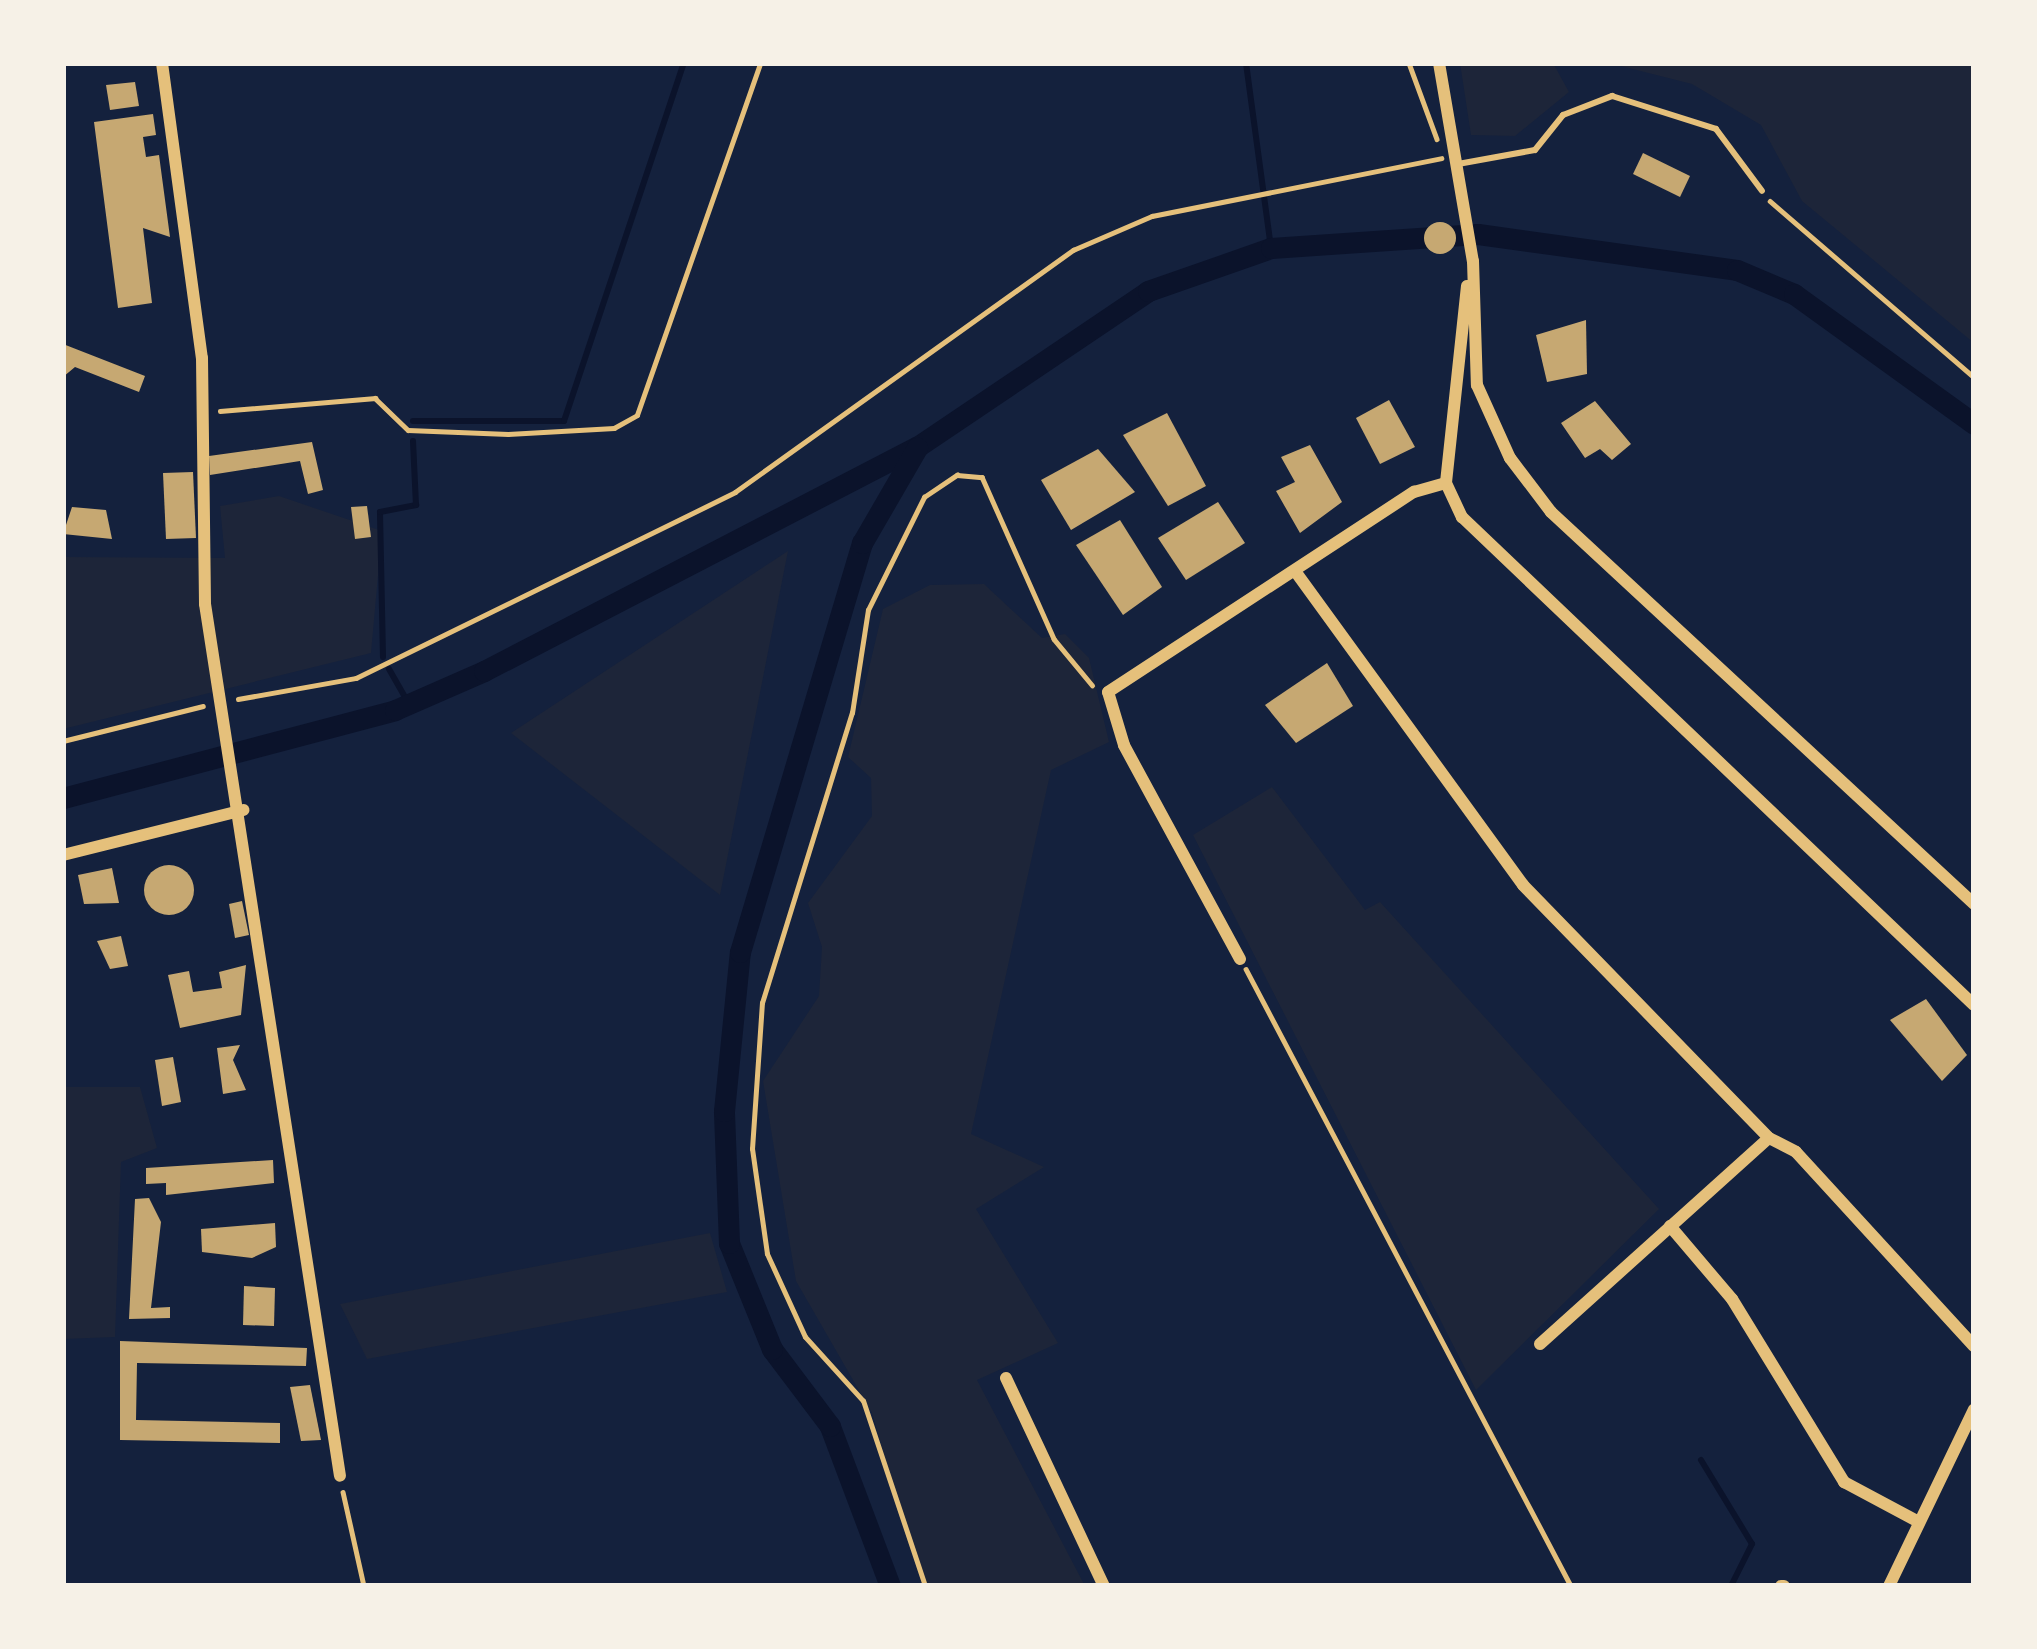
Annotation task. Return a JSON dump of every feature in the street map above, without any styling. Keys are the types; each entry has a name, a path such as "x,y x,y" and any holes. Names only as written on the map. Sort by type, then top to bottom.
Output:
{"street":[{"path":"162,63 201,414 205,604 243,810 340,1476"},
{"path":"1439,63 1466,216 1488,422 1551,512 1974,904"},
{"path":"1472,261 1446,482 1462,518 1974,1005"},
{"path":"1240,959 1124,745 1108,692 1294,571 1446,482"},
{"path":"1294,571 1496,852 1769,1138 1796,1152 1974,1346"},
{"path":"63,854 243,810"},
{"path":"1540,1344 1769,1138"},
{"path":"1670,1226 1732,1299 1835,1472 1919,1522"},
{"path":"1006,1378 1104,1586"},
{"path":"1889,1586 1974,1409"}],"lane":[{"path":"1456,158 1535,150 1562,115 1612,96 1716,129 1762,191"}],"path":[{"path":"201,414 375,398 408,430 508,434 614,428 637,415 760,63"},
{"path":"63,741 356,678 498,614 735,492 1073,250 1152,216 1456,158 1421,116 1408,63"},
{"path":"1762,191 1806,242 1974,377"},
{"path":"925,1586 863,1401 805,1336 766,1254 752,1149 762,1003 852,712 868,610 924,496 957,475 982,477 1054,639 1108,692"},
{"path":"1240,959 1571,1586"},
{"path":"340,1476 364,1586"}],"shaded area":[{"path":"1460,63 1553,63 1569,92 1515,136 1471,135"},
{"path":"1609,63 1974,63 1974,343 1802,201 1761,125 1692,84"},
{"path":"279,496 382,531 371,653 63,729 63,557 225,558 220,506"},
{"path":"788,551 720,895 511,733"},
{"path":"984,584 1042,638 1065,634 1089,658 1109,742 1051,770 971,1134 1044,1167 976,1209 1058,1343 977,1380 1085,1586 923,1586 872,1413 796,1281 763,1081 819,996 822,947 808,903 872,816 871,778 848,757 883,609 930,585"},
{"path":"1272,787 1365,910 1380,902 1659,1209 1476,1390 1193,835"},
{"path":"63,1087 140,1087 157,1148 121,1162 115,1337 63,1339"},
{"path":"710,1233 727,1292 367,1359 340,1304"}],"building":[{"path":"135,82 139,106 110,110 106,85"},
{"path":"153,114 156,135 143,137 146,157 159,155 170,237 143,228 152,303 118,308 94,122"},
{"path":"1643,153 1690,176 1680,197 1633,174"},
{"path":"1440,222 1452,226 1456,238 1452,250 1440,254 1428,250 1424,238 1428,226"},
{"path":"1586,320 1587,374 1547,382 1536,335"},
{"path":"63,344 145,376 139,392 75,367 63,377"},
{"path":"1389,400 1415,447 1380,464 1356,418"},
{"path":"1595,401 1631,444 1612,460 1600,449 1585,458 1561,423"},
{"path":"1167,413 1206,486 1168,506 1123,435"},
{"path":"312,442 323,490 308,494 300,461 210,475 209,456"},
{"path":"1310,445 1342,502 1300,533 1276,491 1295,482 1281,457"},
{"path":"1098,449 1135,492 1071,530 1041,480"},
{"path":"193,472 196,538 166,539 163,473"},
{"path":"1218,502 1245,543 1186,580 1158,538"},
{"path":"367,506 371,537 355,539 351,507"},
{"path":"72,507 106,510 112,539 63,534"},
{"path":"1120,520 1162,587 1123,615 1076,545"},
{"path":"1327,663 1353,706 1296,743 1265,705"},
{"path":"169,865 187,872 194,890 187,908 169,915 151,908 144,890 151,872"},
{"path":"112,868 119,903 84,904 78,875"},
{"path":"242,901 249,935 235,938 229,904"},
{"path":"121,936 128,966 110,969 97,941"},
{"path":"246,965 241,1015 180,1028 168,975 189,971 193,992 222,988 219,972"},
{"path":"1926,999 1967,1055 1942,1081 1890,1020"},
{"path":"240,1045 233,1060 246,1090 223,1094 217,1048"},
{"path":"173,1057 181,1102 162,1106 155,1060"},
{"path":"273,1160 274,1183 166,1195 166,1183 146,1184 146,1168"},
{"path":"149,1198 161,1222 151,1308 170,1307 170,1318 129,1319 135,1199"},
{"path":"275,1223 276,1247 252,1258 202,1252 201,1229"},
{"path":"244,1286 275,1288 274,1326 243,1325"},
{"path":"120,1341 307,1348 306,1366 137,1363 136,1420 280,1423 280,1443 120,1440"},
{"path":"310,1385 321,1440 301,1441 290,1387"}],"waterway":[{"path":"413,421 564,421 684,63"},
{"path":"1246,63 1271,248"},
{"path":"63,798 395,710 484,671 917,447 1148,291 1271,248 1478,234 1737,270 1794,294 1974,424"},
{"path":"383,657 380,512 416,505 413,441"},
{"path":"890,1586 830,1426 772,1349 729,1243 724,1111 740,952 862,543 917,448"},
{"path":"389,669 409,704"},
{"path":"1701,1460 1752,1544 1731,1586"}]}
